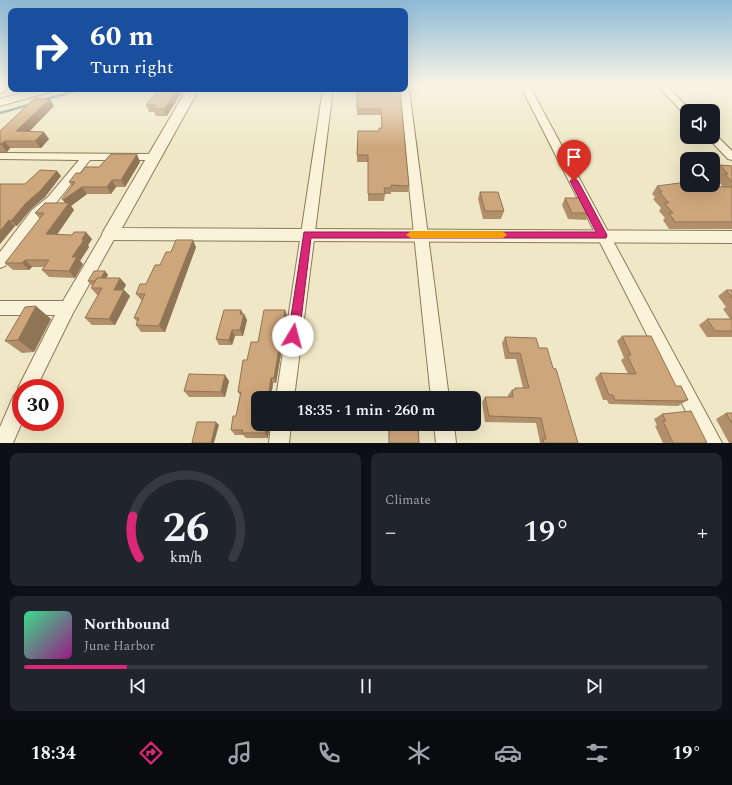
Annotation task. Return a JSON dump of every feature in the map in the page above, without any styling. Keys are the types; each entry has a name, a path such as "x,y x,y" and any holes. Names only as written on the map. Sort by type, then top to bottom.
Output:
{"street":[{"path":"31,379 66,308 183,106"},
{"path":"286,391 326,106"},
{"path":"406,106 439,391"},
{"path":"534,106 712,443"},
{"path":"719,144 732,157"},
{"path":"0,156 153,157"},
{"path":"0,262 37,213 52,200 87,157"},
{"path":"110,234 603,235 732,237"},
{"path":"0,308 66,308"},
{"path":"3,443 12,422"},
{"path":"279,443 280,431"},
{"path":"445,431 446,443"}],"building":[{"path":"27,106 43,106 16,131 44,132 35,141 5,141 0,144 0,131"},
{"path":"155,106 166,106 164,109 153,109"},
{"path":"357,106 402,106 409,186 391,185 391,188 384,188 385,194 368,194 368,155 357,155 358,131 379,131 379,128 382,128 381,109 357,109"},
{"path":"111,154 137,154 121,180 112,180 107,187 82,187 63,200 62,199 75,182 69,182 76,173 81,173 85,167 99,167"},
{"path":"720,165 732,166 732,182 725,174 728,174"},
{"path":"40,170 57,171 40,191 26,203 11,221 9,220 0,231 0,184 25,184"},
{"path":"680,183 680,192 720,192 720,187 732,187 732,222 675,222 669,213 673,213 664,203 669,203 659,192 662,192 657,186"},
{"path":"480,192 498,192 504,211 485,211"},
{"path":"565,198 582,198 589,213 572,213"},
{"path":"45,203 69,203 46,234 72,235 74,232 86,232 82,240 84,240 72,257 77,257 69,271 42,270 49,260 25,260 22,263 5,263 44,213 35,213"},
{"path":"176,240 193,240 159,326 136,325 139,318 134,318 145,294 136,294 140,284 146,284 155,265 160,265 166,252 171,252"},
{"path":"94,271 105,271 101,278 97,278 95,281 88,281"},
{"path":"97,278 120,278 114,290 124,290 109,319 85,318 102,288 91,288"},
{"path":"726,290 732,290 732,298"},
{"path":"36,306 18,340 5,341 25,307"},
{"path":"224,310 241,310 240,314 244,314 240,330 232,330 229,340 216,339"},
{"path":"264,310 285,310 283,322 281,322 278,342 280,342 274,378 271,378 269,391 251,391 251,431 265,431 265,433 242,433 243,430 231,430 233,416 236,416 241,392 238,392 243,360 247,360 251,342 258,342"},
{"path":"707,319 732,319 732,331 715,331"},
{"path":"622,336 651,336 676,386 681,386 688,400 615,400 613,395 609,395 600,373 636,374 627,355 631,355"},
{"path":"505,337 536,338 539,348 547,348 553,368 556,369 578,443 544,443 543,439 546,439 541,418 489,416 485,397 513,397 512,390 515,390 515,388 529,388 520,353 509,353"},
{"path":"189,374 225,375 221,392 184,391"},
{"path":"691,411 707,443 673,443 663,421 666,421 662,414"},
{"path":"726,413 732,413 732,423"},
{"path":"197,422 216,422 211,443 192,443"},
{"path":"389,431 418,431 419,443 389,443"}],"waterway":[{"path":"0,113 26,106"}],"slow traffic":[{"path":"411,235 503,235"}],"route":[{"path":"293,336 307,234 603,235 574,181"}]}
